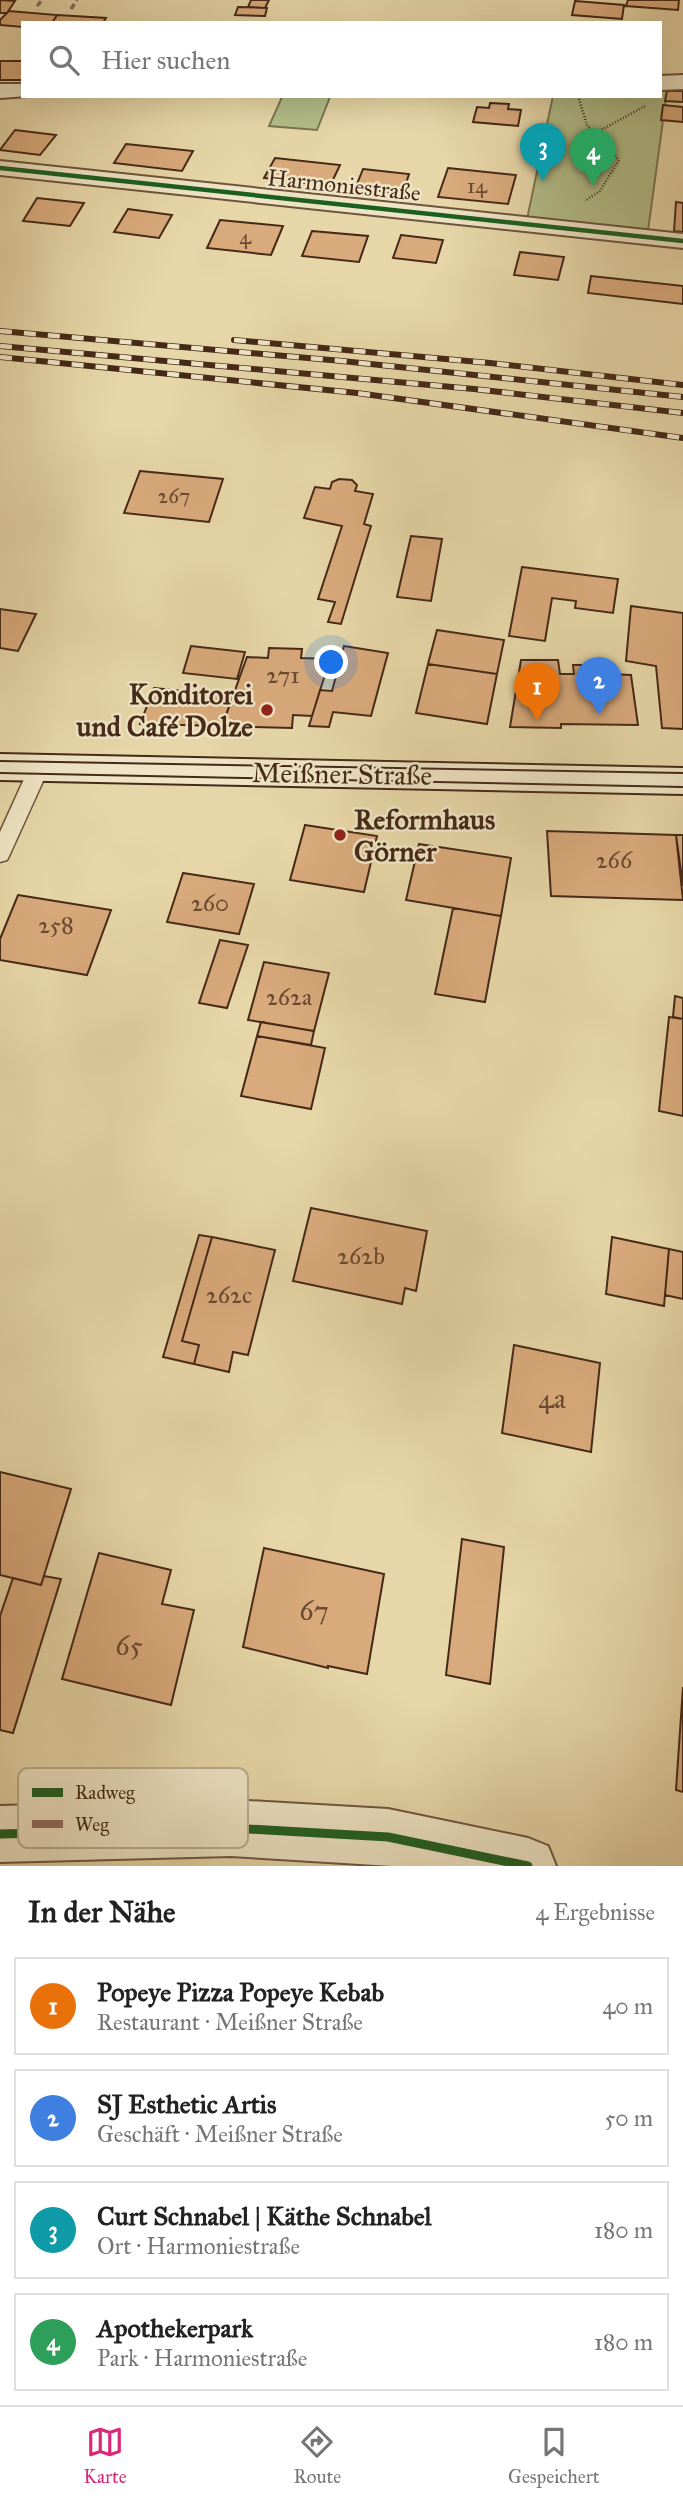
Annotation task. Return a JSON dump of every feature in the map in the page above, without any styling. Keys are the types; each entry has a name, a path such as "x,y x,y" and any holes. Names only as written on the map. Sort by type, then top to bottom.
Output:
{"street":[{"path":"662,83 683,82"},
{"path":"0,91 21,91"},
{"name":"Harmoniestraße","path":"0,168 683,241"},
{"name":"Meißner Straße","path":"0,767 683,780"},
{"path":"248,1829 388,1837 528,1866"},
{"path":"0,1834 18,1834"}],"lane":[{"path":"0,854 39,768"}],"path":[{"path":"579,98 587,125 619,160 600,191 585,201 598,214 603,232"},
{"path":"594,134 646,105"}],"green space":[{"path":"662,91 667,91 648,231 527,219 553,98 662,98"},
{"path":"282,98 330,98 317,130 269,126"}],"building":[{"path":"0,0 15,1 7,13 0,13"},
{"path":"251,0 269,0 265,8 248,7"},
{"path":"628,0 679,0 678,10 626,6"},
{"path":"575,1 624,5 622,19 572,15"},
{"path":"238,7 267,8 265,16 235,15"},
{"path":"9,11 57,15 53,21 21,21 21,27 0,25 0,20"},
{"path":"57,15 106,18 104,21 53,21"},
{"path":"0,61 21,61 21,80 0,80"},
{"path":"667,91 683,91 683,102 665,101"},
{"path":"490,103 509,104 508,109 521,110 518,126 473,122 477,107 489,108"},
{"path":"663,105 683,107 683,122 661,120"},
{"path":"15,130 56,135 40,155 0,150"},
{"path":"126,144 193,151 182,171 114,163"},
{"path":"275,158 340,165 330,186 264,178"},
{"path":"448,168 516,175 508,204 438,197"},
{"path":"363,169 409,174 403,193 355,189"},
{"path":"37,198 84,203 70,226 23,221"},
{"path":"676,202 683,203 683,232 674,231"},
{"path":"128,209 172,215 159,238 114,232"},
{"path":"220,220 283,226 271,255 207,248"},
{"path":"312,231 368,236 359,262 302,256"},
{"path":"401,235 443,240 436,263 393,258"},
{"path":"520,252 564,257 558,280 514,275"},
{"path":"591,276 683,286 683,304 588,293"},
{"path":"140,471 223,479 209,522 124,513"},
{"path":"339,479 352,480 357,485 355,491 373,494 364,524 371,526 341,624 328,622 335,602 318,599 342,526 304,518 315,487 330,489 332,482"},
{"path":"411,536 442,539 431,601 397,597"},
{"path":"522,567 618,579 613,613 575,608 576,601 552,598 545,641 509,636"},
{"path":"631,606 683,613 683,729 662,728 656,666 626,661"},
{"path":"0,609 36,614 18,651 0,648"},
{"path":"437,630 504,640 497,674 428,664"},
{"path":"191,646 245,652 237,679 183,673"},
{"path":"344,646 388,653 371,716 333,712 329,727 309,726 320,690 332,691"},
{"path":"269,648 302,649 301,658 330,659 312,716 293,715 292,728 222,726 247,657 268,658"},
{"path":"521,660 558,660 560,674 574,674 573,665 604,665 606,674 631,675 638,725 561,724 561,728 510,727"},
{"path":"428,664 497,674 487,724 416,713"},
{"path":"154,688 233,696 222,726 140,724"},
{"path":"305,825 377,836 364,892 290,880"},
{"path":"547,831 676,835 683,900 551,896"},
{"path":"676,835 683,835 683,886"},
{"path":"419,844 511,858 501,916 406,900"},
{"path":"183,873 254,884 239,934 167,922"},
{"path":"18,895 111,910 87,975 0,960 0,939"},
{"path":"453,908 501,916 485,1002 435,994"},
{"path":"220,940 248,945 227,1008 199,1003"},
{"path":"264,962 329,973 314,1031 248,1020"},
{"path":"675,996 683,998 683,1019 673,1017"},
{"path":"669,1017 683,1019 683,1116 659,1111"},
{"path":"261,1022 314,1031 311,1045 257,1036"},
{"path":"257,1036 325,1048 311,1109 241,1096"},
{"path":"311,1208 427,1231 416,1291 405,1288 402,1304 293,1281"},
{"path":"199,1235 212,1237 182,1341 199,1345 194,1364 163,1357"},
{"path":"212,1237 275,1250 248,1355 233,1352 229,1372 194,1364 199,1345 182,1341"},
{"path":"612,1237 669,1249 664,1306 606,1294"},
{"path":"669,1249 683,1252 683,1299 665,1295"},
{"path":"514,1345 600,1363 591,1452 502,1433"},
{"path":"0,1472 71,1489 41,1585 0,1575"},
{"path":"462,1539 504,1547 490,1684 446,1675"},
{"path":"264,1548 384,1574 367,1674 328,1668 243,1647"},
{"path":"99,1553 171,1570 162,1604 194,1610 171,1705 62,1679"},
{"path":"44,1576 61,1579 13,1733 0,1730 0,1616 13,1578 41,1585"},
{"path":"683,1687 683,1792 676,1790"}],"tram line":[{"path":"0,761 683,773"},
{"path":"0,773 683,787"}],"railway":[{"path":"0,331 342,361 683,397"},
{"path":"234,340 490,363 683,385"},
{"path":"0,346 474,389 683,413"},
{"path":"0,357 357,393 683,438"}],"marked path":[{"path":"37,6 42,0"},
{"path":"71,9 77,0"}],"cycle path":[{"path":"0,168 683,241"},
{"path":"248,1829 388,1837 528,1866"},
{"path":"0,1834 18,1834"}],"place":[{"name":"Curt Schnabel | Käthe Schnabel","path":"543,181"},
{"name":"Apothekerpark","path":"593,186"},
{"name":"Konditorei und Café Dolze","path":"267,710"},
{"name":"SJ Esthetic Artis","path":"599,715"},
{"name":"Popeye Pizza Popeye Kebab","path":"537,721"},
{"name":"Reformhaus Görner","path":"340,835"}]}
